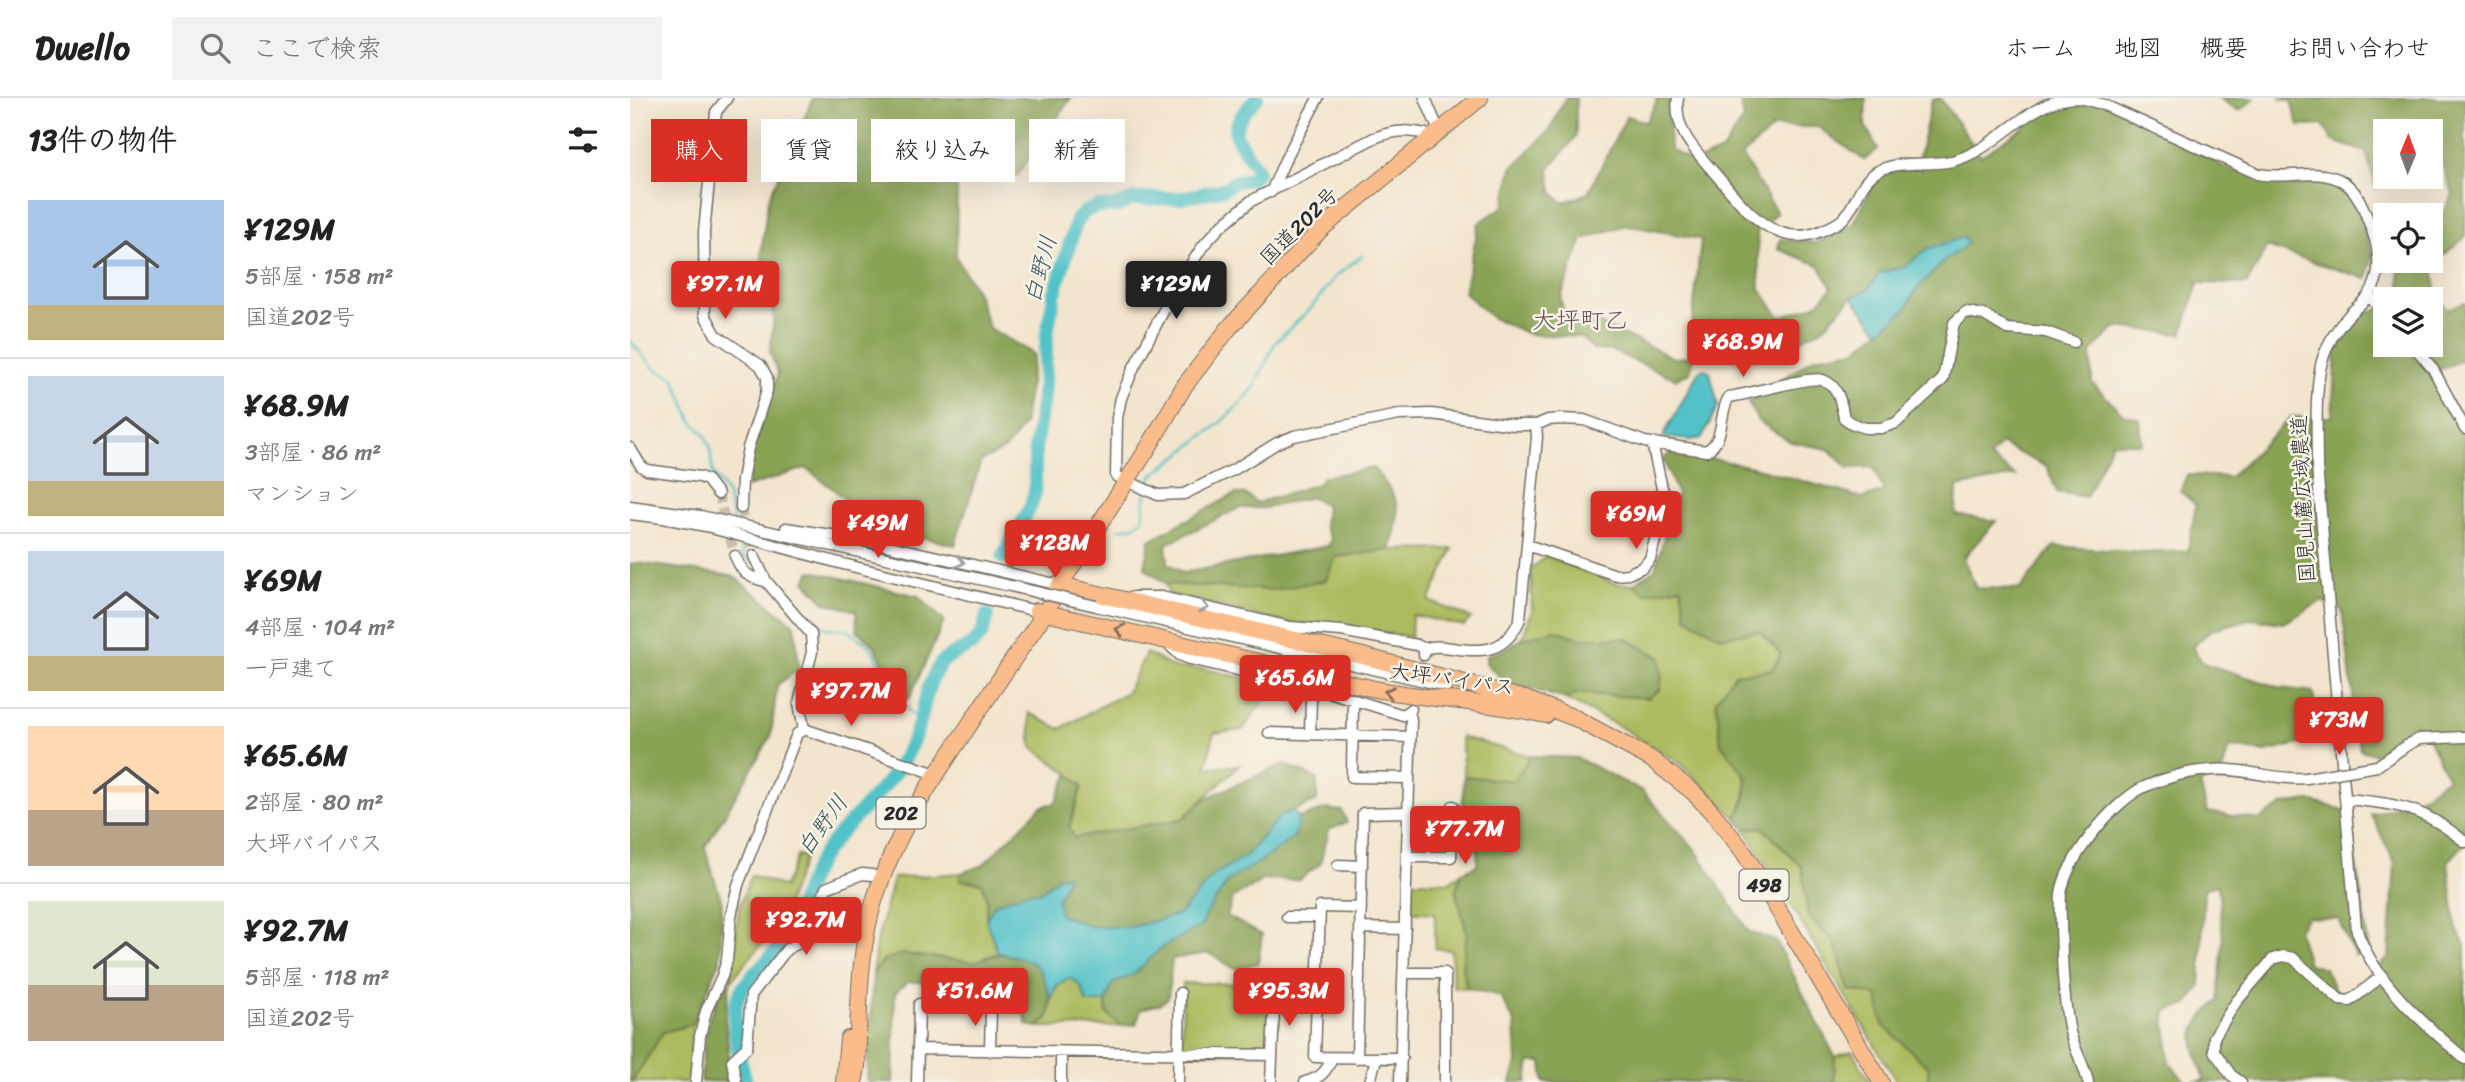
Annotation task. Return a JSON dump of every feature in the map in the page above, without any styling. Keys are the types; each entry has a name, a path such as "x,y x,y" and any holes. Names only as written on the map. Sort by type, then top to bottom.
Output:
{"highway":[{"name":"国道202号","path":"844,1082 852,968 861,915 872,875 924,770 1060,585 1139,487 1185,386 1229,328 1321,229 1480,98"},
{"name":"大坪バイパス","path":"1060,585 1359,655 1514,695 1549,706 1600,730 1651,759 1673,775 1711,811 1743,851 1881,1082"},
{"name":"大坪バイパス","path":"1041,612 1402,695 1506,707 1552,717 1600,733 1651,759"},
{"name":"国道202号","path":"854,1082 864,946 870,918 881,880 909,817 924,770"}],"street":[{"path":"727,98 716,112 704,232 705,315 716,335 760,365 767,377 767,390 748,448 742,480 741,508"},
{"path":"1271,192 1318,98"},
{"path":"1425,98 1436,134 1392,131 1345,152 1251,201 1203,246 1176,287 1134,367 1121,398 1117,418 1116,476 1139,487 1169,496 1184,494 1294,436 1399,415 1431,414 1514,425 1536,425 1561,419 1584,420 1652,443 1706,451 1712,447 1723,425 1729,397 1805,380 1822,379 1833,387 1841,402 1844,418 1850,423 1865,428 1881,428 1896,423 1943,379 1954,323 1966,313 1984,315 2007,329 2046,332 2074,342"},
{"name":"国見山麓広域農道","path":"1678,98 1680,129 1728,188 1762,224 1798,237 1813,234 1843,219 1864,182 1884,168 1952,161 1978,149 2024,115 2061,98 2081,98 2104,105 2258,174 2273,177 2328,176 2343,181 2353,190 2362,205 2377,244 2377,272 2369,296 2336,332 2323,356 2316,426 2321,530 2356,928 2360,942 2382,976 2421,1019 2465,1059"},
{"path":"2369,296 2373,300"},
{"path":"2423,357 2433,369 2465,429"},
{"path":"1112,598 1162,597 1290,627 1340,631 1418,645 1424,652 1431,646 1473,651 1486,650 1501,644 1514,634 1520,620 1536,425"},
{"path":"1527,545 1616,575 1628,574 1643,567 1650,559 1665,502 1652,443"},
{"path":"630,448 641,466 647,470 700,477 718,494"},
{"path":"630,506 863,540 1060,585"},
{"path":"630,514 715,529 1041,612"},
{"path":"701,516 1523,704 1600,730"},
{"path":"715,529 801,538"},
{"path":"735,556 741,572 754,579 766,581"},
{"path":"754,556 766,581 811,634 811,652 799,703 804,729"},
{"path":"1163,640 1180,655 1190,659 1353,699 1403,715 1410,711 1400,1082"},
{"path":"1310,734 1311,697"},
{"path":"1353,699 1352,777 1409,778"},
{"path":"804,729 924,770"},
{"path":"696,1082 700,1036 706,1012 727,960 730,916 738,885 797,734 804,729"},
{"path":"1269,733 1410,737"},
{"path":"2088,1082 2069,1029 2062,956 2061,894 2077,854 2116,810 2139,791 2182,775 2211,770 2233,770 2284,778 2307,778 2377,766 2419,739 2465,737"},
{"path":"2345,799 2387,802 2407,807 2444,825 2465,842"},
{"path":"1407,857 1451,858 1453,806"},
{"path":"1357,1058 1363,813 1408,812"},
{"path":"1338,865 1362,866"},
{"path":"736,1082 732,1061 747,1047 751,995 787,949 822,930 821,903 826,888 862,873 872,875"},
{"path":"1361,908 1320,907 1315,1057 1402,1058"},
{"path":"1287,917 1319,917"},
{"path":"1361,928 1405,929"},
{"path":"2241,1082 2231,1075 2214,1051 2214,1037 2236,1002 2273,959 2283,956 2293,958 2340,1000 2350,1001 2382,976"},
{"path":"1404,972 1445,973 1445,1082"},
{"path":"1271,1082 1275,985 1317,985"},
{"path":"1178,1082 1180,993"},
{"path":"917,1082 919,1004"},
{"path":"990,1051 992,1007"},
{"path":"918,1049 1272,1055"},
{"path":"1061,1082 1062,1053"},
{"path":"1305,1082 1317,1079 1327,1071 1332,1058"},
{"path":"1370,1082 1376,1058"}],"green space":[{"path":"813,98 1071,98 1056,119 1029,119 1029,159 1017,176 1015,119 871,119 871,182 958,182 956,257 977,293 989,328 1034,354 1024,424 1006,449 981,461 955,545 883,528 806,468 747,487 752,450 778,374 770,352 774,319 761,254 768,200 776,182 857,182 857,119 804,119"},
{"path":"1565,98 1576,98 1576,136 1549,169 1552,192 1563,203 1588,193 1627,116 1646,122 1656,98 1668,98 1670,149 1694,163 1722,151 1744,118 1739,98 1866,98 1865,125 1878,149 1864,160 1818,127 1774,127 1742,156 1777,213 1757,232 1760,289 1780,317 1816,305 1832,288 1819,265 1778,249 1780,239 1816,243 1853,225 1872,186 1894,162 1918,160 1932,100 1940,98 1981,156 2024,127 2047,103 2095,98 2105,100 2230,170 2280,177 2324,175 2353,195 2373,254 2367,279 2267,247 2247,284 2198,283 2182,334 2116,327 2091,352 2092,383 2123,414 2140,419 2142,444 2112,442 2086,497 2057,492 2047,467 2001,444 1989,457 2015,476 1957,487 1956,515 1996,521 1963,558 1976,588 2020,589 2054,546 2143,553 2188,551 2196,505 2180,491 2187,475 2230,477 2291,417 2332,417 2336,352 2362,315 2373,311 2373,357 2443,357 2443,302 2447,309 2465,303 2465,359 2431,373 2465,421 2465,843 2448,862 2456,927 2465,946 2465,1082 2191,1082 2205,1080 2194,1046 2194,1037 2200,1021 2218,1001 2223,940 2218,884 2204,889 2200,986 2188,1005 2165,1011 2169,1063 2186,1082 1927,1082 1929,1068 1883,1025 1877,995 1849,990 1835,943 1808,916 1802,867 1762,827 1745,829 1736,818 1746,798 1747,777 1721,744 1716,700 1735,674 1772,670 1781,654 1759,631 1721,637 1686,617 1681,587 1645,593 1633,584 1655,569 1677,493 1663,459 1673,451 1753,467 1863,498 1884,491 1873,467 1849,468 1828,449 1791,442 1758,421 1748,402 1815,357 1856,350 1905,310 1916,290 1943,262 1967,244 1927,249 1905,267 1880,273 1868,290 1852,297 1822,329 1781,349 1732,345 1723,338 1706,343 1692,325 1701,239 1626,225 1583,239 1560,299 1567,322 1598,323 1674,358 1695,356 1690,372 1676,379 1612,351 1594,350 1581,337 1528,334 1491,317 1464,292 1479,223 1504,206 1512,168 1550,130","holes":["2322,601 2342,610 2360,750 2375,754 2406,732 2425,732 2448,778 2414,801 2371,814 2395,863 2389,957 2347,994 2335,991 2325,968 2308,964 2298,930 2307,917 2338,919 2355,956 2369,950 2348,811 2310,801 2284,804 2259,820 2207,812 2200,783 2222,772 2229,747 2265,752 2329,737 2330,720 2315,712 2313,692 2281,688 2203,663 2192,647 2211,630 2249,619 2284,623"]},
{"path":"2219,98 2255,98 2239,111"},
{"path":"2280,98 2465,98 2465,237 2443,256 2443,213 2453,195 2443,167 2443,119 2373,119 2373,177 2366,152 2333,141 2323,125 2299,126 2291,101"},
{"path":"2399,273 2434,273 2436,287 2401,287"},
{"path":"1373,468 1390,490 1397,506 1398,514 1390,550 1336,557 1326,580 1274,590 1166,584 1145,568 1150,540 1235,494 1245,494 1257,503 1318,484 1323,477","holes":["1312,497 1326,505 1324,526 1331,539 1328,546 1183,573 1168,563 1166,544 1239,508 1265,508"]},
{"path":"1453,549 1429,601 1471,618 1464,626 1412,615 1411,637 1338,626 1288,623 1169,594 1166,584 1274,590 1336,557 1390,550"},
{"path":"1546,556 1616,584 1633,584 1645,593 1681,587 1721,637 1759,630 1781,654 1772,670 1735,674 1721,744 1745,778 1745,794 1736,818 1680,763 1617,725 1566,699 1577,693 1649,698 1625,638 1580,638 1555,630 1522,639 1532,611 1531,569"},
{"path":"630,564 733,576 795,625 799,669 777,685 771,736 705,848 722,903 720,961 693,1024 663,1032 630,1082"},
{"path":"811,571 918,596 944,621 909,699 899,696 874,645 857,630 856,611 825,602 805,581"},
{"path":"1555,630 1580,638 1625,638 1660,657 1660,690 1648,698 1577,693 1566,699 1505,682 1486,663 1487,655 1499,652 1522,639"},
{"path":"1146,653 1174,668 1204,669 1275,685 1242,730 1214,733 1206,768 1239,765 1182,819 1074,838 1069,828 1082,786 1032,747 1029,713 1060,729 1127,692"},
{"path":"1461,737 1531,756 1513,781 1464,776"},
{"path":"1531,756 1577,758 1642,791 1695,849 1749,932 1776,941 1835,1057 1834,1082 1544,1082 1542,1062 1530,1062 1527,1082 1511,1082 1517,1063 1515,1023 1500,996 1467,988 1462,967 1467,933 1456,891 1461,873 1477,865 1478,823 1462,816 1464,776 1513,781"},
{"path":"1284,764 1317,779 1317,801 1279,817 1247,855 1214,875 1180,914 1132,927 1093,927 1060,915 1057,899 1067,879 1058,877 1040,892 1027,892 995,904 986,920 987,900 982,883 960,880 961,873 982,866 1041,807 1055,803 1069,774 1082,786 1069,827 1074,838 1182,819 1208,797"},
{"path":"1326,809 1342,811 1347,822 1329,830 1320,864 1299,880 1265,879 1233,898 1227,916 1262,935 1258,963 1235,969 1209,953 1172,959 1168,998 1160,1004 1141,1009 1136,1024 1121,1026 1107,1014 1106,1002 1112,984 1135,973 1161,948 1202,925 1206,914 1229,880 1294,837 1299,818"},
{"path":"1762,827 1802,867 1808,916 1835,943 1849,990 1877,995 1884,1025 1929,1068 1927,1082 1897,1082 1745,829"},
{"path":"798,855 805,857 779,923 730,982 739,907 751,875 784,887"},
{"path":"961,873 961,880 982,883 987,900 986,920 998,953 974,962 901,954 873,973 876,945 893,878"},
{"path":"1461,873 1456,891 1467,933 1462,967 1467,988 1453,987 1451,950 1435,948 1435,913 1410,911 1413,881 1450,882"},
{"path":"901,954 974,962 998,954 1029,959 1044,974 1050,998 1049,1017 1038,1027 1026,1025 1024,988 1015,977 1004,977 991,987 946,990 935,982 907,982 895,993 893,1082 867,1082 873,973 884,960"},
{"path":"1069,978 1081,987 1086,1002 1106,1002 1107,1014 1121,1026 1038,1027 1049,1017 1055,990"},
{"path":"730,982 725,1018 732,1081 701,1082 706,1029 714,1005"},
{"path":"1183,983 1270,984 1268,1053 1182,1052"},
{"path":"693,1024 689,1082 632,1082 663,1032"},
{"path":"1852,1051 1870,1082 1834,1082 1835,1057"}],"water":[{"path":"1964,237 1967,244 1943,262 1916,290 1905,310 1879,331 1852,297 1868,290 1880,273 1905,267 1927,249"},
{"path":"1704,369 1710,372 1718,406 1702,438 1690,440 1663,437 1699,371"},
{"path":"1292,810 1299,818 1294,837 1229,880 1206,914 1202,925 1161,948 1135,973 1112,984 1106,1002 1086,1002 1081,987 1069,978 1057,985 1050,998 1043,976 1034,964 998,953 986,920 995,904 1027,892 1040,892 1058,877 1066,875 1067,879 1057,899 1060,915 1093,927 1132,927 1180,914 1214,875 1247,855 1279,817"}],"waterway":[{"name":"白野川","path":"1003,557 1031,506 1035,492 1035,448 1043,398 1047,333 1054,296 1077,220 1086,211 1097,207 1118,206 1133,199 1181,198 1224,189 1236,181 1251,179 1257,170 1239,141 1236,127 1257,98"},
{"path":"1147,485 1153,475 1220,423 1241,403 1253,389 1275,343 1311,308 1337,275 1362,256"},
{"path":"630,341 654,368 674,378 692,421 704,434 710,447 713,473 727,494 734,522"},
{"path":"1119,529 1135,526 1143,519 1146,491"},
{"path":"1012,544 1024,541 1053,543 1075,534"},
{"path":"739,538 744,557 754,564"},
{"path":"763,567 769,569 787,593 815,621 827,628 847,630 870,646 899,698 919,723"},
{"name":"白野川","path":"746,1082 735,1028 736,1007 742,990 776,951 787,933 810,879 829,846 879,792 901,763 916,734 935,672 943,661 978,639 987,615"}],"tunnel":[{"path":"718,494 735,556"},
{"path":"741,508 754,556"}],"district":[{"name":"大坪町乙","path":"1580,320"}]}
